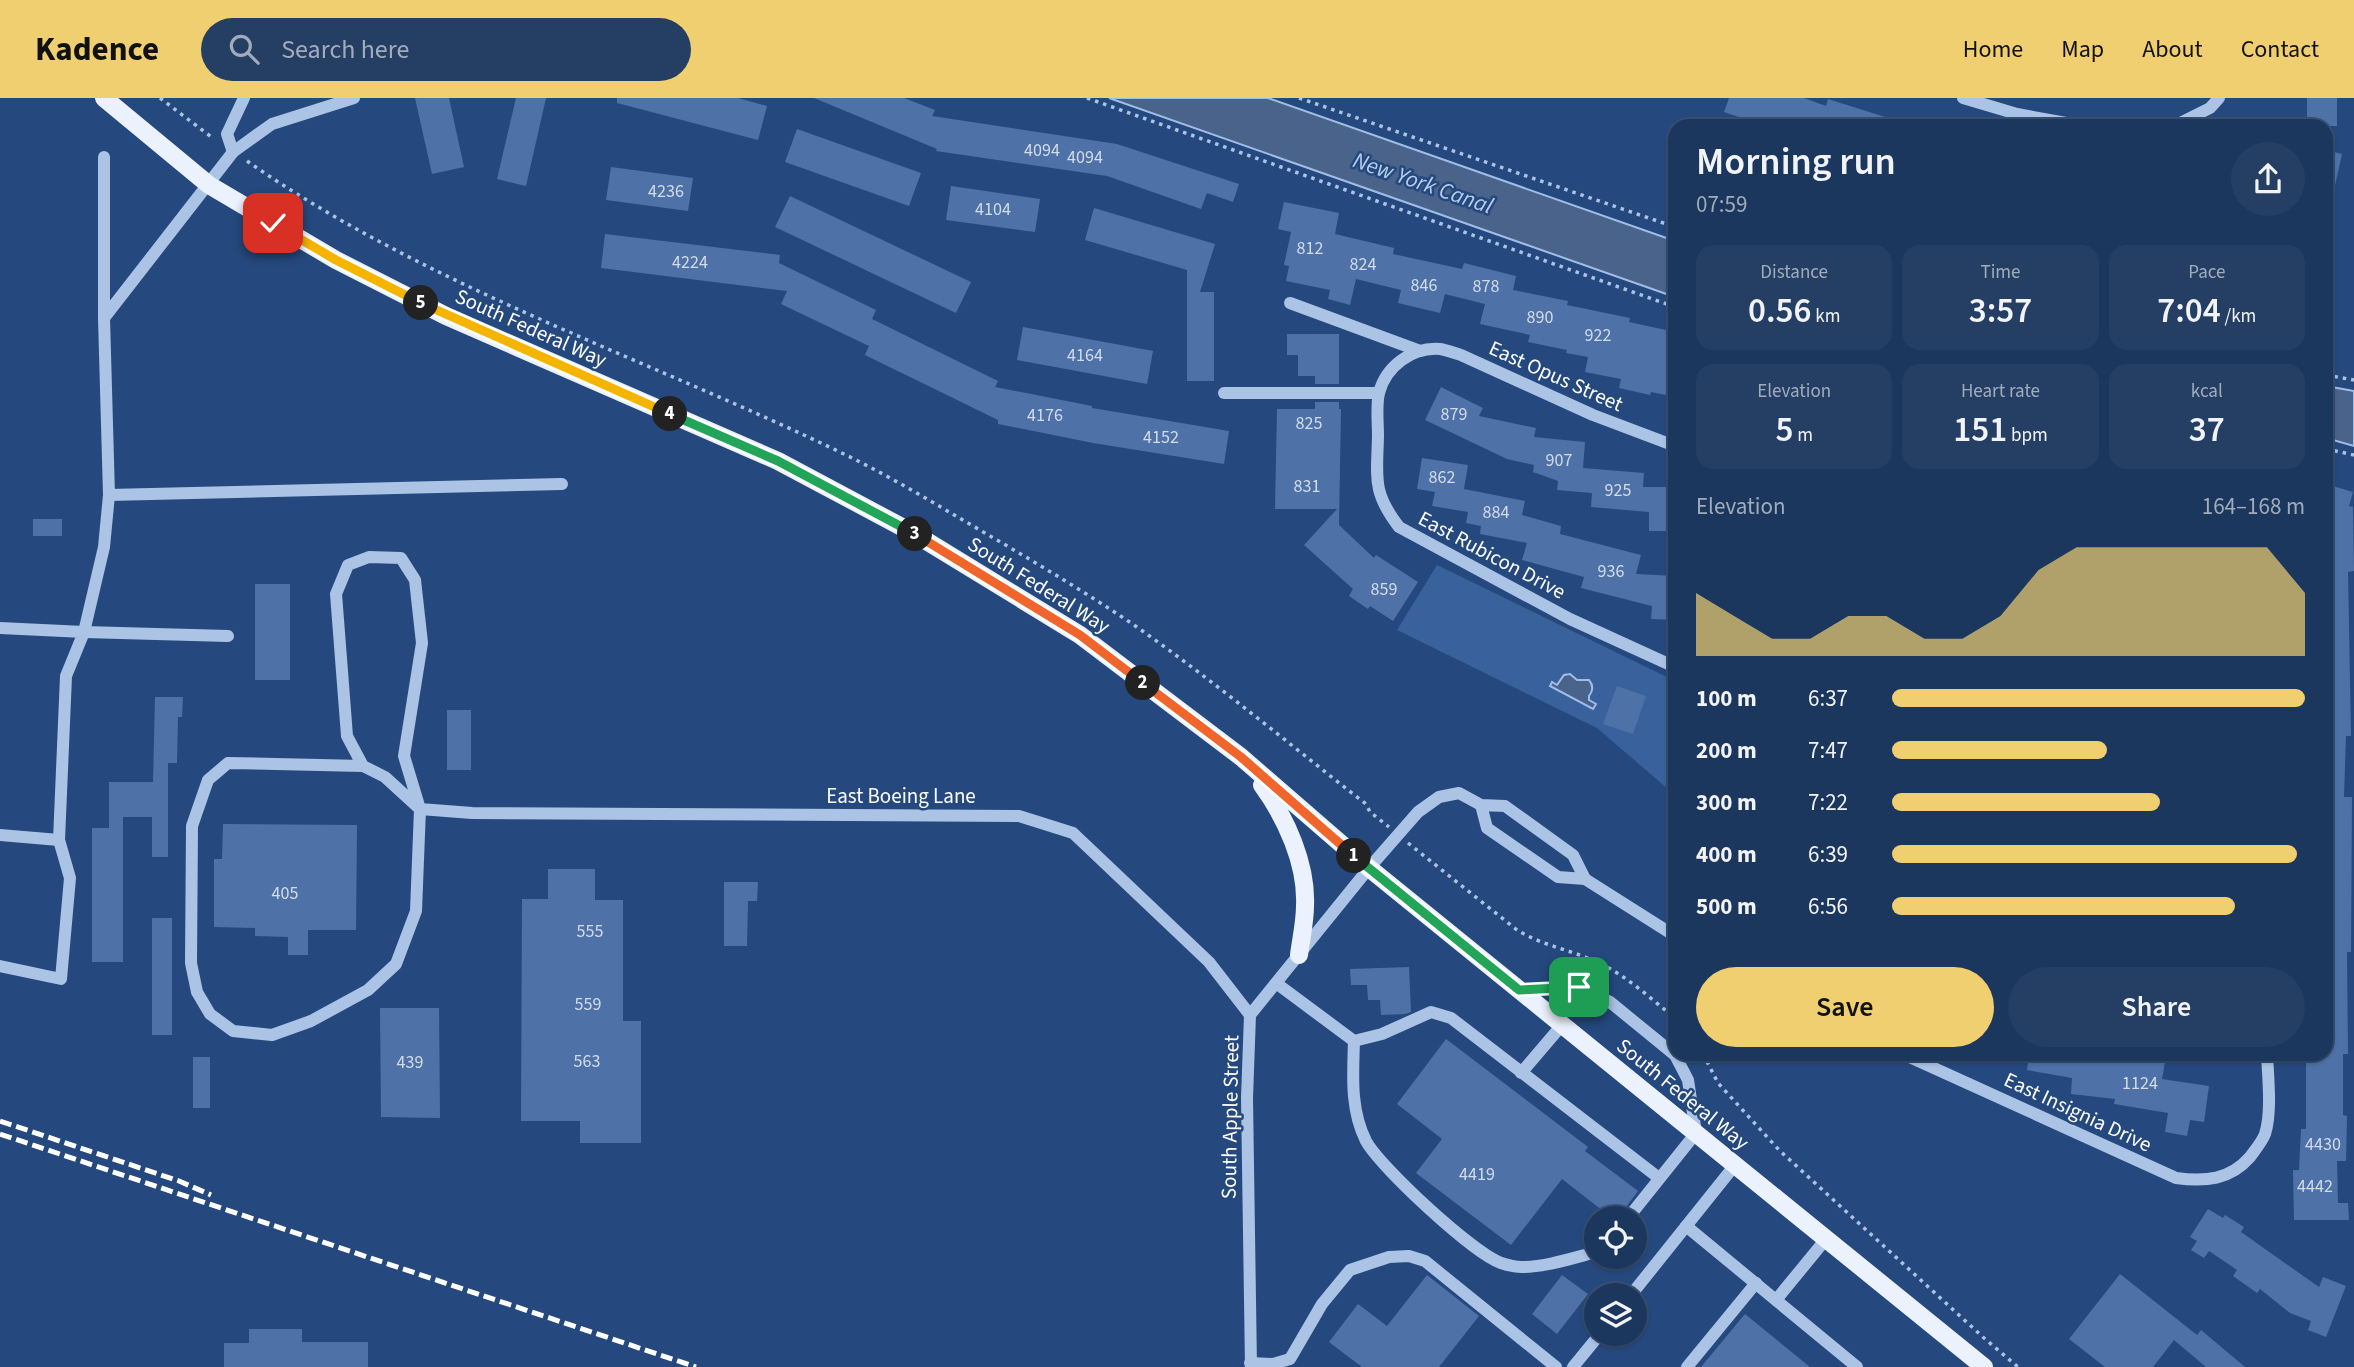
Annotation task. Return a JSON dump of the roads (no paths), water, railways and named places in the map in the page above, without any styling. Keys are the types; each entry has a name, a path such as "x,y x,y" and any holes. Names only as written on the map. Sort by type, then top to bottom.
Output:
{"main road":[{"name":"South Federal Way","path":"104,98 209,185 336,260 446,316 778,461 915,534 1080,635 1241,757 1369,868 1984,1367"},
{"path":"1241,757 1278,807 1296,850 1305,904 1299,955"}],"street":[{"path":"233,152 227,134 244,98"},
{"path":"104,318 233,152 272,124 354,98"},
{"path":"1963,98 2044,119"},
{"path":"2188,119 2210,108 2219,98"},
{"path":"0,966 61,979 70,878 59,840 66,676 83,632 104,547 109,495 104,318 104,157"},
{"name":"East Opus Street","path":"1290,303 1420,351 1440,349 1461,355 1593,415 1668,443"},
{"name":"East Rubicon Drive","path":"1420,351 1401,359 1388,372 1379,393 1377,486 1384,508 1399,527 1570,619 1668,664"},
{"path":"1224,393 1379,393"},
{"path":"109,495 562,484"},
{"path":"363,766 347,736 335,594 348,565 369,557 401,558 415,580 422,643 404,756 420,809 416,911 396,964 368,990 311,1021 272,1035 233,1031 210,1014 198,992 191,963 192,826 208,780 228,763 363,766 385,777 420,809"},
{"path":"0,628 228,636"},
{"path":"1369,868 1418,812 1438,797 1459,793 1481,805 1505,806 1573,855 1585,879"},
{"path":"1481,805 1488,828 1558,877 1585,879 1668,932"},
{"name":"East Boeing Lane","path":"420,809 472,813 1019,816 1073,833 1209,962 1250,1015"},
{"path":"0,835 59,840"},
{"name":"South Apple Street","path":"1250,1365 1247,1098 1250,1015 1369,868"},
{"path":"1276,983 1354,1041"},
{"path":"1519,990 1579,987 1610,1002 1668,1049"},
{"path":"1354,1041 1382,1034 1431,1012 1451,1018 1658,1178"},
{"path":"1521,1073 1562,1025"},
{"path":"1354,1041 1352,1087 1355,1111 1367,1143 1396,1176 1462,1238 1500,1263 1522,1267 1584,1255"},
{"path":"1637,1206 1696,1133 1688,1080 1678,1061"},
{"name":"East Insignia Drive","path":"1918,1061 2176,1178 2200,1181 2221,1177 2240,1168 2265,1135 2268,1118 2267,1061"},
{"path":"1640,1283 1735,1165"},
{"path":"1686,1226 1857,1367"},
{"path":"1776,1300 1826,1239"},
{"path":"1250,1365 1273,1364 1290,1359 1322,1304 1350,1270 1389,1257 1409,1256 1425,1261 1556,1367"},
{"path":"1687,1367 1756,1283"},
{"path":"1573,1367 1590,1346"}],"water":[{"name":"New York Canal","path":"1109,98 1268,98 1668,239 1668,295"},
{"path":"2333,387 2354,391 2354,446 2333,440"},
{"path":"1570,674 1577,680 1591,682 1589,700 1596,704 1593,709 1550,686 1552,682 1557,685 1564,675"}],"railway":[{"path":"0,1121 179,1181 211,1195"},
{"path":"0,1134 696,1367"}]}
